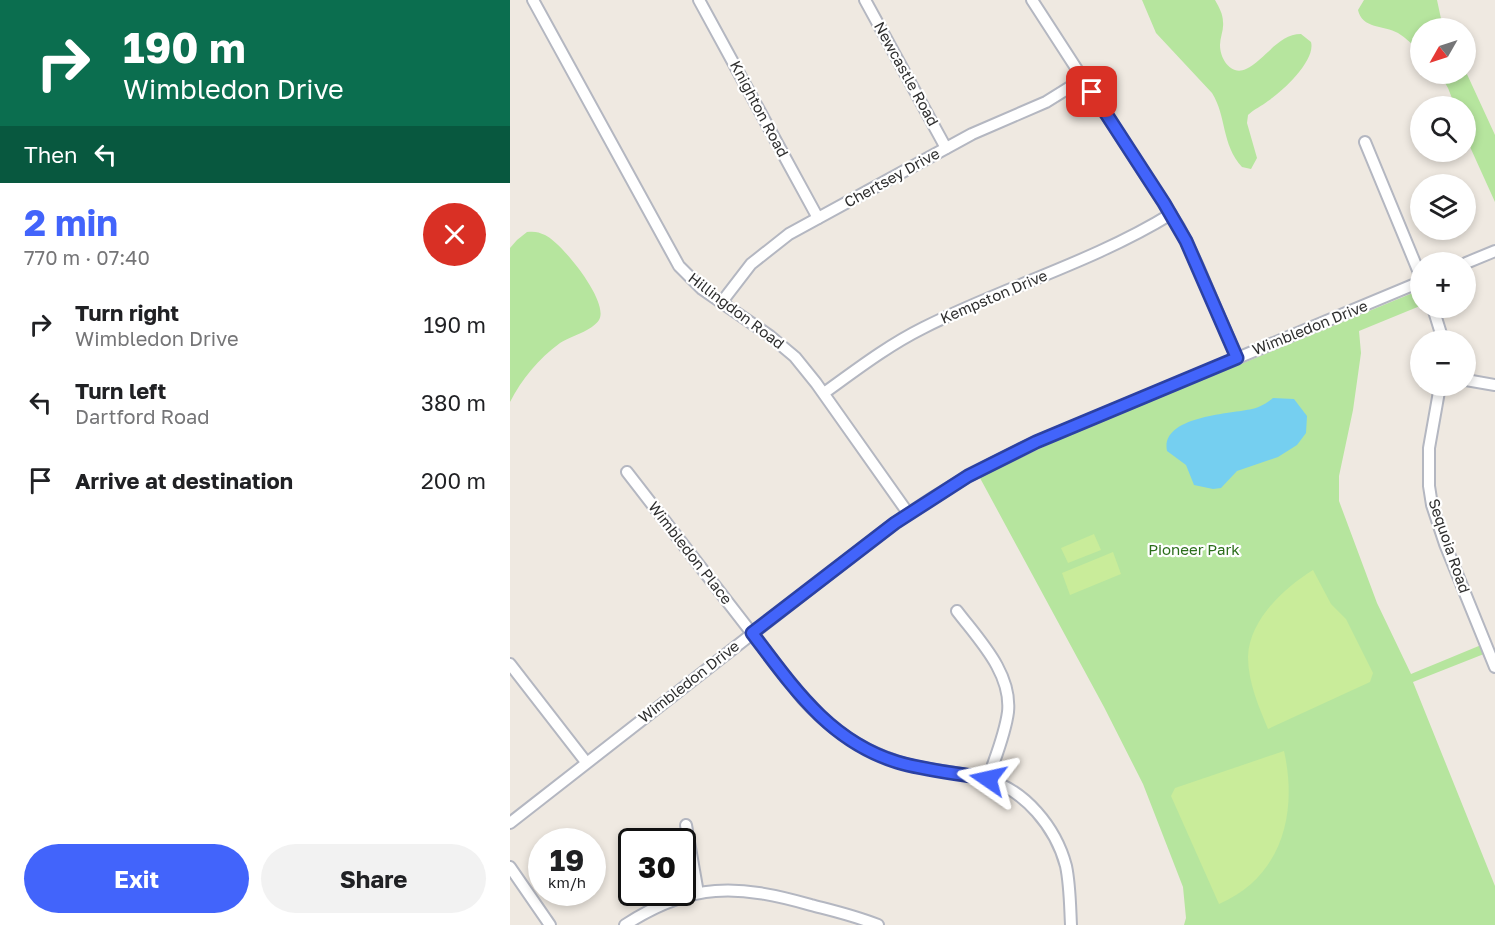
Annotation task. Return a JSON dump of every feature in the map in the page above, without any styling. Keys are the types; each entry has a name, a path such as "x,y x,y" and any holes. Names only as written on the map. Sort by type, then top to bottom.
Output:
{"street":[{"name":"Hillingdon Road","path":"533,0 671,254 690,280 787,350 805,368 908,513"},
{"name":"Knighton Road","path":"699,0 818,218"},
{"name":"Newcastle Road","path":"866,0 946,148"},
{"path":"1032,0 1171,214 1197,264 1237,358"},
{"name":"Chertsey Drive","path":"721,303 742,273 782,239 946,148 983,129 1047,102 1083,79"},
{"path":"1365,142 1410,252"},
{"name":"Kempston Drive","path":"824,393 920,329 1100,253 1171,214"},
{"path":"1476,259 1495,251"},
{"name":"Wimbledon Drive","path":"510,823 908,513 948,487 997,460 1410,286"},
{"path":"1476,382 1495,385"},
{"name":"Sequoia Road","path":"1438,396 1429,448 1429,486 1432,505 1445,544 1494,659"},
{"name":"Wimbledon Place","path":"627,472 815,712 860,746 898,762 988,779 1021,797 1040,814 1061,849 1066,868 1071,925"},
{"path":"957,611 994,661 1001,674 1008,699 1005,725 988,779"},
{"path":"510,664 586,762"},
{"path":"686,825 698,893"},
{"path":"510,867 550,925"},
{"path":"625,925 672,900 698,893 751,891 772,894 878,925"}],"green space":[{"path":"1142,0 1215,0 1223,19 1220,45 1222,56 1227,65 1236,70 1241,71 1253,65 1278,43 1293,35 1301,34 1311,42 1311,49 1304,66 1290,83 1248,115 1247,123 1257,158 1251,169 1242,167 1235,158 1212,93 1156,33"},
{"path":"1364,0 1437,0 1441,18 1410,18 1410,42 1392,30 1369,24 1360,16 1358,10"},
{"path":"1446,84 1472,84 1495,135 1495,202 1476,160 1476,96 1451,96"},
{"path":"527,232 545,235 562,249 591,287 600,311 596,324 560,343 538,363 525,377 510,402 510,248"},
{"name":"Pioneer Park","path":"1410,294 1410,310 1359,331 1361,353 1353,410 1339,476 1339,501 1377,603 1411,674 1486,643 1489,652 1413,682 1495,886 1495,925 1184,925 1186,918 1183,887 1143,784 980,478 976,479 1062,438"},
{"path":"1094,534 1101,550 1068,563 1061,548"},
{"path":"1113,552 1121,574 1070,595 1062,573"},
{"path":"1313,570 1331,604 1346,619 1373,673 1370,682 1268,729 1250,676 1248,657 1250,643 1254,630 1270,606 1291,586"},
{"path":"1284,751 1289,797 1280,841 1271,860 1258,877 1240,892 1219,904 1171,796 1175,788"}],"water":[{"path":"1273,398 1294,399 1307,416 1306,433 1297,445 1278,457 1237,471 1221,488 1213,489 1194,485 1186,465 1167,451 1168,439 1174,430 1185,424 1214,415 1255,408"}],"route":[{"path":"988,779 898,762 860,746 815,712 752,633 895,523 968,476 1036,442 1237,358 1186,241 1092,92"}]}
